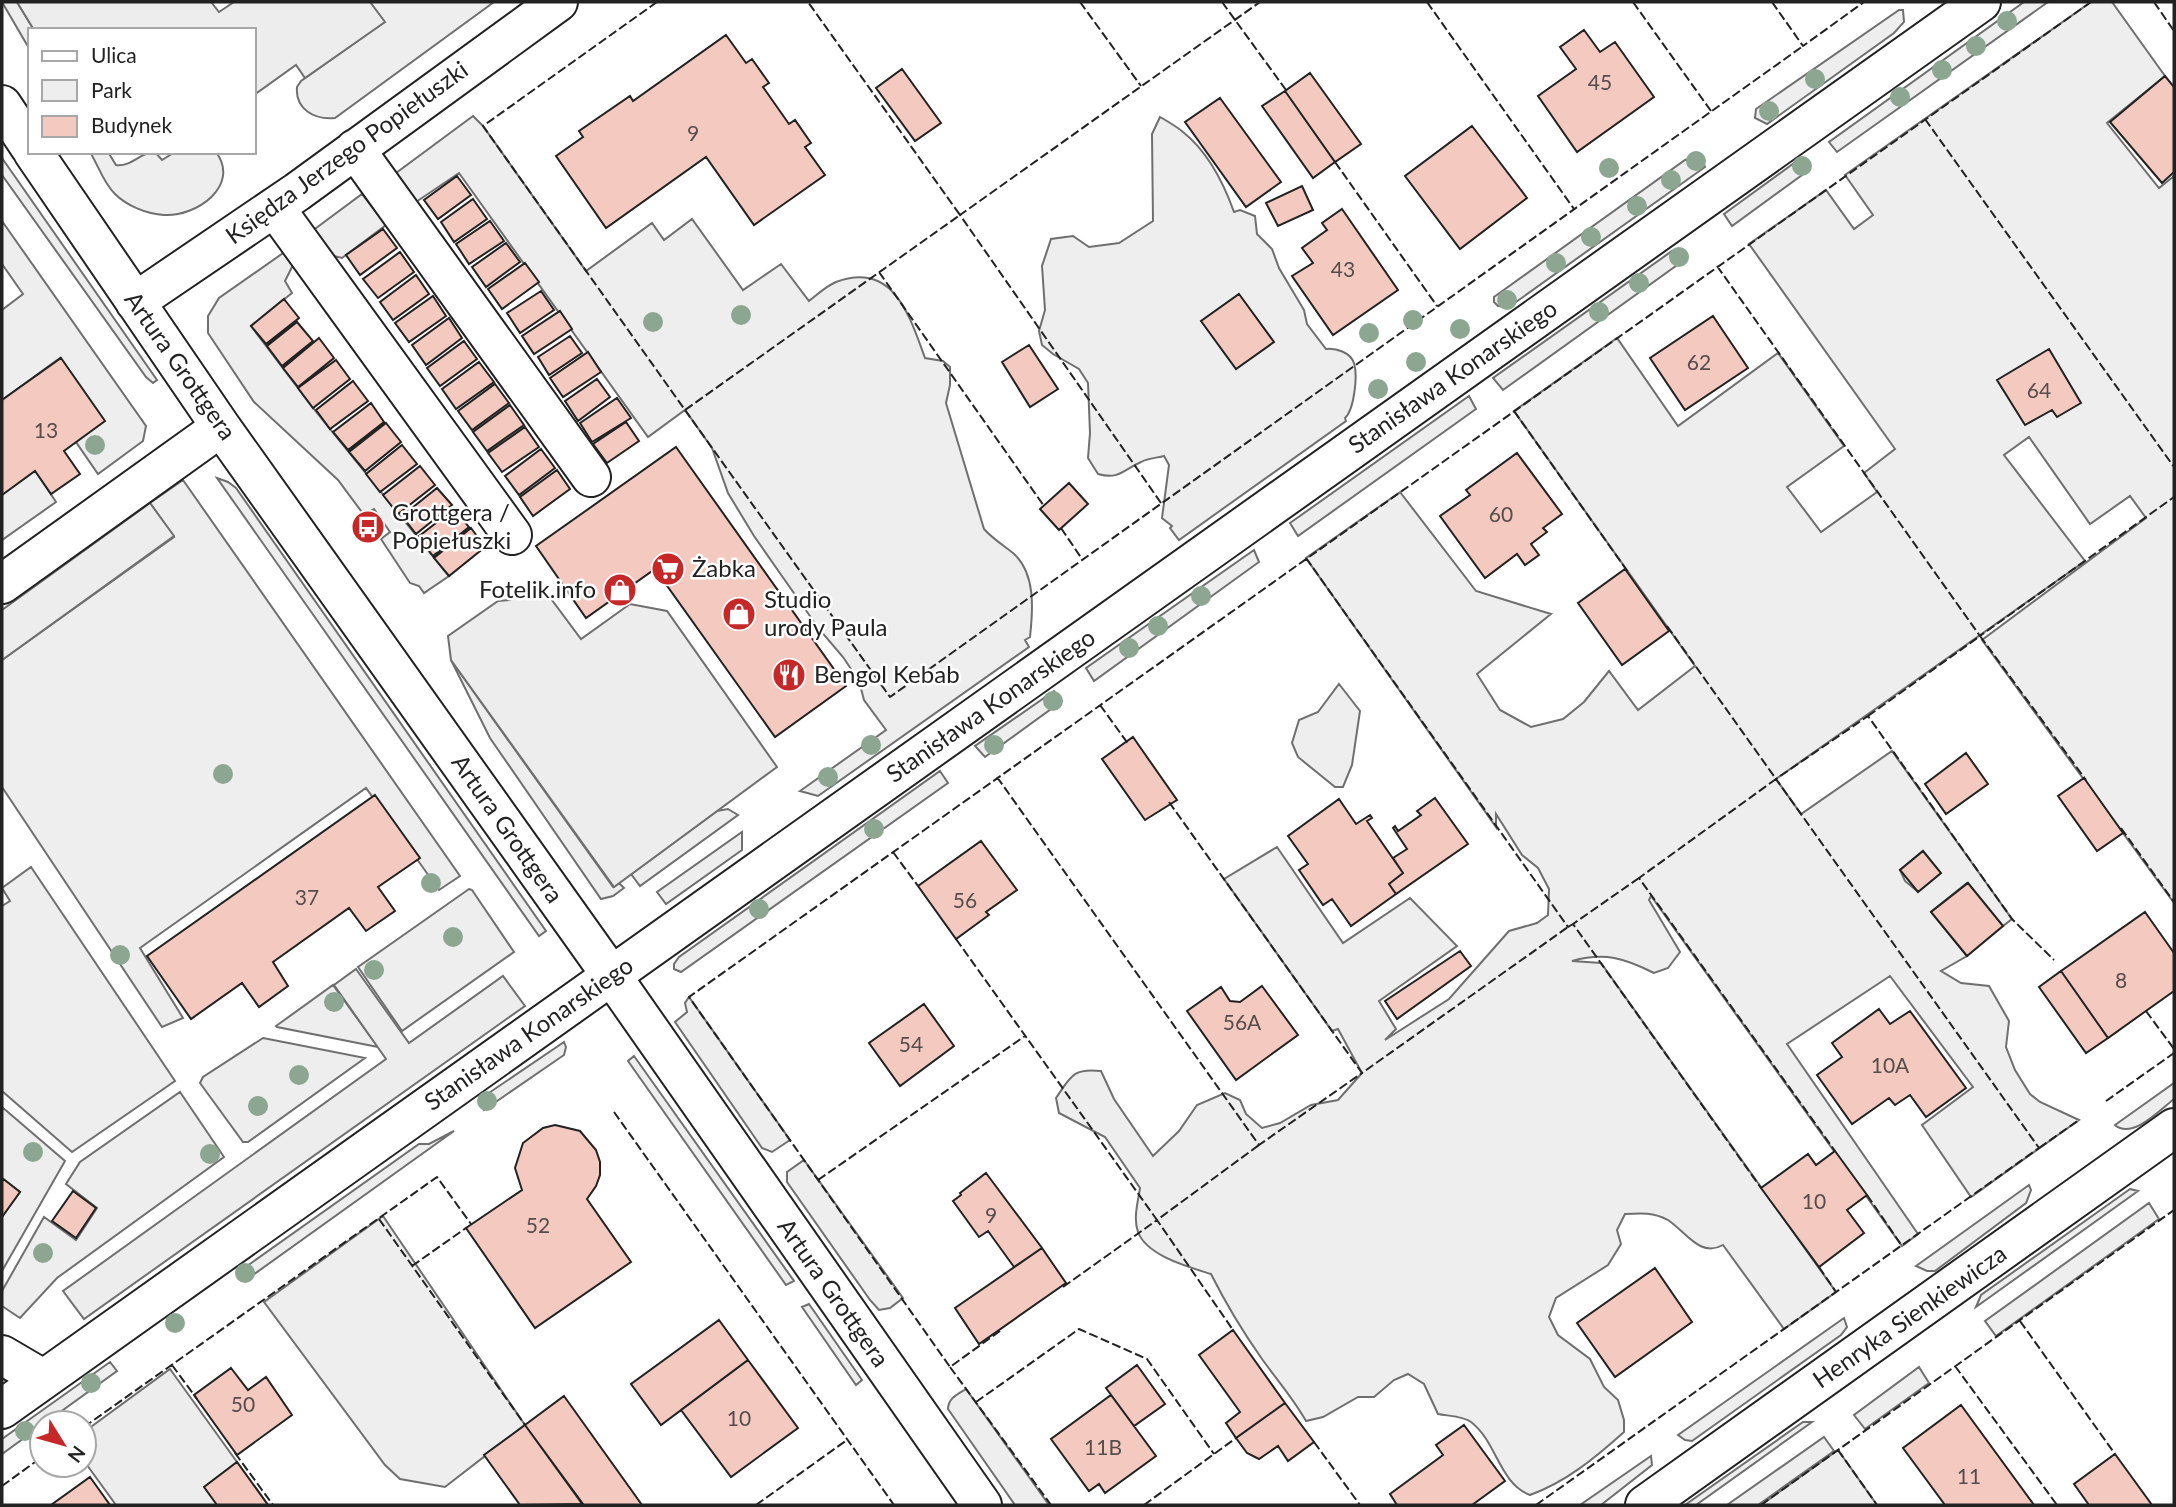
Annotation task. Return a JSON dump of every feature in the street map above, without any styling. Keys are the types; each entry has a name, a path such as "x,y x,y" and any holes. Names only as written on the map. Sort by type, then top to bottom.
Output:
{"street":[{"name":"Księdza Jerzego Popiełuszki","path":"135,302 275,208 558,2"},
{"name":"Stanisława Konarskiego","path":"2,1409 1981,2"},
{"path":"2,106 28,144"},
{"path":"355,149 591,477"},
{"name":"Artura Grottgera","path":"34,154 221,427 611,975 982,1505"},
{"path":"275,208 512,535"},
{"path":"2,584 221,427"},
{"name":"Henryka Sienkiewicza","path":"1646,1505 2174,1128"},
{"path":"2,1355 43,1379"}],"green space":[{"path":"2,2 17,2 33,28 28,28 28,47"},
{"path":"370,2 494,2 335,118 320,117 307,112 297,95 297,87 301,81 384,22"},
{"path":"2024,2 2048,2 1837,152 1829,142"},
{"path":"2091,2 2112,2 2165,76 2107,123 2159,188 2174,176 2174,903 1982,640 2146,518 2130,496 2090,524 2029,437 2004,455 2085,561 1776,779 1801,814 1892,751 2012,919 2003,926 1967,883 1931,912 1967,956 1941,971 1961,983 1989,986 2009,1021 2006,1047 2015,1070 2030,1094 2040,1102 2079,1120 1971,1197 1922,1125 1973,1087 1890,976 1787,1044 1918,1234 1902,1246 1651,896 1649,900 1680,952 1668,968 1654,973 1624,960 1605,957 1572,961 1601,963 1836,1292 1784,1329 1723,1245 1715,1248 1700,1246 1668,1220 1642,1213 1625,1214 1617,1230 1621,1244 1608,1265 1556,1298 1549,1317 1558,1335 1590,1359 1604,1387 1618,1400 1624,1420 1624,1432 1568,1476 1530,1495 1520,1489 1511,1481 1480,1430 1464,1418 1438,1414 1424,1384 1408,1374 1394,1380 1374,1397 1358,1397 1323,1417 1306,1421 1248,1339 1211,1274 1159,1254 1143,1240 1136,1221 1140,1188 1105,1137 1059,1113 1056,1098 1065,1084 1078,1072 1101,1071 1114,1099 1153,1156 1179,1131 1197,1105 1225,1093 1240,1100 1246,1114 1262,1128 1280,1123 1311,1105 1338,1100 1362,1073 1338,1029 1332,1031 1224,879 1277,847 1343,943 1410,898 1457,946 1379,1001 1396,1029 1385,1040 1449,999 1509,931 1537,923 1548,915 1549,889 1538,868 1522,855 1496,814 1496,827 1306,558 1400,492 1476,591 1551,614 1477,674 1500,710 1531,727 1563,719 1584,702 1609,671 1638,710 1695,666 1514,411 1617,338 1678,426 1778,353 1844,446 1787,487 1821,532 1877,492 1864,473 1895,449 1749,244 1826,190 1854,229 1873,215 1845,175","holes":["1923,851 1940,873 1917,891 1905,881 1900,870"]},
{"path":"1899,10 1903,10 1904,22 1894,33 1767,124 1755,118 1756,109"},
{"path":"473,116 483,126 586,271 652,223 664,240 692,219 743,290 781,264 809,301 832,284 856,277 872,279 885,285 905,309 925,358 943,361 950,367 946,403 984,529 1020,561 1029,581 1031,626 1030,637 1025,640 1029,647 818,796 800,791 886,730 864,700 859,681 843,657 819,629 754,536 728,493 712,448 685,410 648,437 459,173 413,204 392,176"},
{"path":"1160,117 1180,130 1200,149 1220,179 1234,212 1240,210 1255,216 1257,234 1272,249 1279,268 1304,310 1307,324 1326,349 1338,350 1349,356 1354,363 1356,376 1353,401 1346,421 1179,540 1170,528 1172,526 1162,518 1169,465 1164,456 1144,461 1116,475 1098,474 1088,458 1088,383 1079,369 1042,345 1039,331 1045,310 1042,266 1051,239 1073,236 1089,247 1119,243 1153,221 1152,134"},
{"path":"91,154 109,154 116,165 122,165 145,154 157,154 162,160 172,154 217,154 223,176 219,187 201,205 189,211 164,215 131,206 115,194 104,180"},
{"path":"1694,157 1702,160 1705,167 1509,307 1498,306 1494,302 1494,297 1685,160"},
{"path":"2,158 157,380 153,383 146,377 2,175"},
{"path":"1801,158 1809,170 1732,226 1724,214"},
{"path":"362,194 386,225 342,258 330,255 308,234"},
{"path":"2,221 146,426 143,441 98,474 76,442 60,358 2,400 2,310 23,294 2,264"},
{"path":"286,251 294,263 285,281 292,293 251,326 313,408 449,576 424,593 419,586 410,583 381,539 390,532 374,509 364,515 338,480 254,402 208,333 208,316 219,298"},
{"path":"1672,251 1680,263 1503,390 1493,378"},
{"path":"1469,396 1476,409 1298,536 1290,523"},
{"path":"35,470 56,502 2,540 2,494"},
{"path":"217,478 236,488 546,931 539,936"},
{"path":"183,480 460,876 439,890 366,788 140,948 183,1018 162,1027 2,787 2,660 174,537 150,503"},
{"path":"1254,550 1259,562 1094,681 1086,668"},
{"path":"451,660 613,887 619,883 624,888 613,896 601,899 490,738"},
{"path":"1339,684 1360,711 1352,765 1343,787 1335,787 1298,757 1292,743 1299,720 1318,712"},
{"path":"1054,691 1062,701 985,757 975,746"},
{"path":"940,771 948,783 681,972 674,969 679,957"},
{"path":"728,809 738,815 640,886 631,874 717,811"},
{"path":"742,832 742,850 666,904 657,892"},
{"path":"31,867 175,1081 72,1152 2,1091 2,906 10,901 2,888"},
{"path":"469,889 514,952 402,1031 358,967"},
{"path":"333,985 378,1047 276,1026"},
{"path":"689,997 790,1140 772,1152 762,1148 675,1022 687,1012 685,1003"},
{"path":"263,1038 365,1058 248,1142 243,1142 200,1083 203,1077"},
{"path":"564,1042 564,1055 484,1110 479,1103 480,1099"},
{"path":"634,1056 794,1281 786,1285 628,1061"},
{"path":"2174,1083 2174,1099 2146,1122 2129,1129 2115,1125"},
{"path":"180,1092 224,1157 57,1278 20,1318 2,1306 2,1291 44,1217 76,1240 97,1208 66,1184 80,1162"},
{"path":"2,1107 65,1161 2,1271 2,1217 20,1192 2,1178"},
{"path":"454,1131 246,1280 240,1271 419,1144 429,1144"},
{"path":"804,1160 903,1298 890,1308 879,1310 870,1300 787,1182 787,1172"},
{"path":"2029,1185 2031,1190 2026,1203 1935,1271 1916,1266"},
{"path":"2130,1189 2138,1191 1976,1307 1981,1295"},
{"path":"2149,1203 2159,1219 1996,1336 1985,1321"},
{"path":"383,1216 525,1425 445,1487 400,1479 385,1465 264,1302"},
{"path":"809,1304 862,1380 856,1385 802,1307"},
{"path":"1844,1318 1847,1327 1841,1335 1692,1441 1678,1435"},
{"path":"110,1362 117,1371 64,1409 44,1409"},
{"path":"1919,1367 1929,1383 1865,1429 1854,1415"},
{"path":"966,1389 1049,1505 1015,1505 948,1409 952,1399"},
{"path":"28,1420 28,1435 2,1454 2,1439"},
{"path":"1803,1422 1812,1422 1696,1505 1685,1505"},
{"path":"1824,1437 1834,1451 1758,1505 1727,1505"},
{"path":"1838,1450 1877,1505 1761,1505"},
{"path":"1651,1456 1652,1465 1601,1505 1580,1505"}],"shaded area":[{"path":"17,2 211,2 219,12 234,2 370,2 385,22 305,78 296,65 256,94 256,28 33,28"},
{"path":"150,503 174,536 2,660 2,610"},
{"path":"537,580 581,639 630,604 667,611 777,767 614,887 451,660 448,636 498,601 510,600"},
{"path":"356,969 409,1043 503,976 525,1006 84,1319 63,1291 386,1059 334,985"},
{"path":"170,1369 268,1505 116,1505 97,1479 98,1422"}],"building":[{"path":"1584,30 1600,52 1615,42 1654,97 1577,152 1538,96 1576,69 1560,47"},
{"path":"726,35 746,63 752,59 769,83 763,87 789,124 795,120 811,143 805,147 825,175 754,225 706,157 606,228 556,156 583,137 579,131 630,96 633,101"},
{"path":"902,69 941,123 915,141 876,88"},
{"path":"1310,73 1361,144 1335,162 1285,91"},
{"path":"2165,76 2174,87 2174,172 2162,183 2110,122"},
{"path":"1285,91 1335,162 1313,178 1262,106"},
{"path":"1220,98 1281,182 1246,207 1185,122"},
{"path":"1472,126 1527,198 1460,249 1405,176"},
{"path":"457,176 471,195 438,219 424,200"},
{"path":"1302,186 1313,210 1278,226 1266,203"},
{"path":"473,199 487,219 454,242 441,222"},
{"path":"1342,209 1398,290 1333,335 1292,276 1313,263 1302,248 1327,230 1322,223"},
{"path":"490,221 504,241 469,264 456,244"},
{"path":"383,229 397,248 360,275 346,255"},
{"path":"506,243 520,262 486,287 472,267"},
{"path":"400,252 414,272 378,298 363,279"},
{"path":"525,263 539,282 502,309 488,289"},
{"path":"416,275 429,294 393,320 380,302"},
{"path":"541,291 554,310 520,333 507,313"},
{"path":"1239,294 1274,342 1236,369 1201,321"},
{"path":"433,296 446,316 409,342 395,323"},
{"path":"284,299 299,318 266,344 251,326"},
{"path":"560,311 572,329 534,354 522,336"},
{"path":"1713,316 1748,368 1685,410 1650,358"},
{"path":"449,318 462,338 426,365 412,345"},
{"path":"297,322 313,341 282,366 267,346"},
{"path":"570,336 582,353 549,375 538,357"},
{"path":"319,338 334,358 298,387 283,368"},
{"path":"464,341 477,359 440,386 427,368"},
{"path":"1029,345 1058,389 1030,407 1002,362"},
{"path":"2049,349 2081,403 2057,417 2052,410 2025,425 1997,380"},
{"path":"588,352 601,372 563,397 550,378"},
{"path":"61,358 105,421 64,451 80,474 51,494 35,471 2,495 2,400"},
{"path":"336,360 350,379 313,408 298,388"},
{"path":"479,362 494,382 456,409 442,389"},
{"path":"597,379 610,397 578,421 565,401"},
{"path":"353,381 368,401 330,429 316,410"},
{"path":"495,384 509,403 472,430 458,411"},
{"path":"617,398 631,418 592,442 580,423"},
{"path":"371,403 384,422 348,450 333,432"},
{"path":"510,405 524,425 487,451 473,432"},
{"path":"626,422 639,441 607,463 593,444"},
{"path":"386,423 401,442 365,471 349,452"},
{"path":"525,427 539,447 502,472 488,453"},
{"path":"402,445 417,464 380,492 366,474"},
{"path":"676,447 846,686 775,737 655,569 586,618 536,546"},
{"path":"541,449 555,468 519,495 505,476"},
{"path":"1517,453 1562,514 1543,528 1547,532 1531,544 1539,555 1525,565 1517,554 1485,578 1440,516 1470,495 1466,490"},
{"path":"420,466 435,485 398,514 383,495"},
{"path":"557,470 570,489 533,516 520,497"},
{"path":"1069,483 1088,504 1059,530 1040,509"},
{"path":"437,488 452,505 416,534 402,516"},
{"path":"454,509 469,527 433,556 418,537"},
{"path":"471,528 485,547 449,576 434,558"},
{"path":"1625,569 1669,631 1622,665 1578,603"},
{"path":"1133,737 1177,800 1145,820 1102,759"},
{"path":"1966,753 1988,784 1946,814 1925,784"},
{"path":"2084,778 2123,833 2097,851 2058,796"},
{"path":"375,795 420,858 378,887 395,911 366,931 349,908 273,962 288,986 259,1007 242,983 191,1019 147,956"},
{"path":"1435,798 1468,844 1396,894 1389,884 1403,873 1393,858 1407,849 1393,828 1395,826 1398,831 1421,815 1417,811"},
{"path":"1339,799 1356,824 1370,815 1372,818 1367,821 1403,873 1389,884 1396,894 1351,926 1332,899 1323,905 1299,870 1308,864 1288,836"},
{"path":"981,841 1017,890 986,912 989,915 956,939 918,886"},
{"path":"1923,851 1941,873 1918,892 1900,870"},
{"path":"1968,883 2003,926 1967,956 1931,912"},
{"path":"2145,912 2174,953 2174,991 2108,1038 2061,971"},
{"path":"1460,951 1471,966 1397,1019 1385,1001"},
{"path":"2061,971 2108,1038 2086,1053 2039,987"},
{"path":"1262,986 1298,1035 1236,1080 1187,1011 1221,987 1230,1001 1240,1002"},
{"path":"924,1004 954,1046 900,1086 869,1043"},
{"path":"1879,1009 1890,1024 1910,1011 1966,1088 1926,1117 1910,1095 1895,1105 1889,1098 1852,1124 1817,1075 1842,1057 1832,1043"},
{"path":"555,1125 580,1131 596,1150 600,1175 587,1199 631,1262 535,1328 466,1228 522,1190 515,1168 523,1143 543,1128"},
{"path":"1835,1151 1867,1195 1847,1210 1864,1233 1819,1267 1761,1188 1808,1154 1816,1165"},
{"path":"986,1173 1042,1248 1014,1267 988,1231 979,1237 953,1201"},
{"path":"2,1178 20,1192 2,1217"},
{"path":"73,1191 96,1208 76,1238 52,1221"},
{"path":"1042,1248 1066,1283 979,1344 955,1308"},
{"path":"1655,1268 1692,1322 1615,1377 1577,1323"},
{"path":"719,1320 748,1360 661,1425 631,1384"},
{"path":"1233,1330 1285,1403 1236,1438 1226,1423 1240,1412 1199,1355"},
{"path":"748,1360 798,1428 731,1477 681,1410"},
{"path":"1137,1365 1165,1404 1134,1426 1106,1388"},
{"path":"231,1368 248,1390 266,1377 292,1415 237,1455 194,1395"},
{"path":"1111,1395 1156,1456 1105,1493 1099,1484 1089,1491 1051,1439"},
{"path":"564,1396 642,1505 583,1505 525,1425"},
{"path":"1285,1403 1314,1442 1288,1461 1278,1446 1259,1459 1247,1453 1236,1438"},
{"path":"1961,1405 2034,1505 1945,1505 1903,1448"},
{"path":"525,1425 583,1504 520,1505 484,1455"},
{"path":"1464,1425 1505,1481 1472,1505 1397,1505 1390,1494 1443,1455 1436,1445"},
{"path":"2115,1454 2152,1505 2089,1505 2074,1484"},
{"path":"237,1462 268,1505 217,1505 204,1487"},
{"path":"87,1479 91,1479 110,1505 51,1505"}],"fence":[{"path":"657,2 483,126 685,410 960,215 808,2"},
{"path":"1080,2 1141,86"},
{"path":"1222,2 1286,90"},
{"path":"1161,503 960,215 1260,2"},
{"path":"1427,2 1574,209"},
{"path":"1633,2 1711,111"},
{"path":"1772,2 1803,46 1864,2"},
{"path":"1000,1331 950,1367 689,997 2091,2"},
{"path":"2154,2 2174,31"},
{"path":"685,410 890,697 1803,46"},
{"path":"1925,119 2174,467"},
{"path":"1335,162 1437,306"},
{"path":"1717,266 1980,636 2174,497"},
{"path":"879,272 1044,506"},
{"path":"1514,411 1628,572"},
{"path":"1061,528 1082,559"},
{"path":"1306,558 1568,927 1573,924"},
{"path":"1667,626 1776,779 1639,878 1835,1151"},
{"path":"1868,716 1980,636 2086,780"},
{"path":"1100,705 1129,745"},
{"path":"1819,1267 1836,1292 2039,1148 1776,779 1868,716 2012,919 2054,960"},
{"path":"997,777 1259,1145 1362,1073"},
{"path":"1169,802 1362,1073 1568,927"},
{"path":"2121,828 2174,902"},
{"path":"893,852 918,886"},
{"path":"1639,878 1573,924 1761,1188"},
{"path":"956,939 1157,1220 1259,1145"},
{"path":"2146,1011 2174,1049"},
{"path":"818,1180 1025,1036"},
{"path":"2106,1101 2174,1053"},
{"path":"614,1112 894,1505"},
{"path":"2039,1148 2079,1120"},
{"path":"98,1417 437,1177 471,1224"},
{"path":"1867,1195 1902,1246"},
{"path":"1761,1505 2174,1210"},
{"path":"379,1219 525,1425"},
{"path":"1063,1287 1157,1220 1233,1330"},
{"path":"412,1266 466,1228"},
{"path":"1536,1505 1836,1292"},
{"path":"2020,1321 2115,1454"},
{"path":"976,1402 1079,1329 1147,1359 1214,1454"},
{"path":"172,1365 197,1399"},
{"path":"1955,1366 2057,1505"},
{"path":"950,1367 1051,1505"},
{"path":"1144,1505 1236,1438"},
{"path":"756,1505 847,1440"},
{"path":"1314,1442 1360,1505"},
{"path":"1838,1450 1877,1505"},
{"path":"235,1453 273,1505"},
{"path":"2,1486 28,1467"}],"place":[{"name":"Grottgera / Popiełuszki","path":"368,527"},
{"name":"Żabka","path":"668,569"},
{"name":"Fotelik.info","path":"620,590"},
{"name":"Studio urody Paula","path":"739,614"},
{"name":"Bengol Kebab","path":"789,675"}]}
